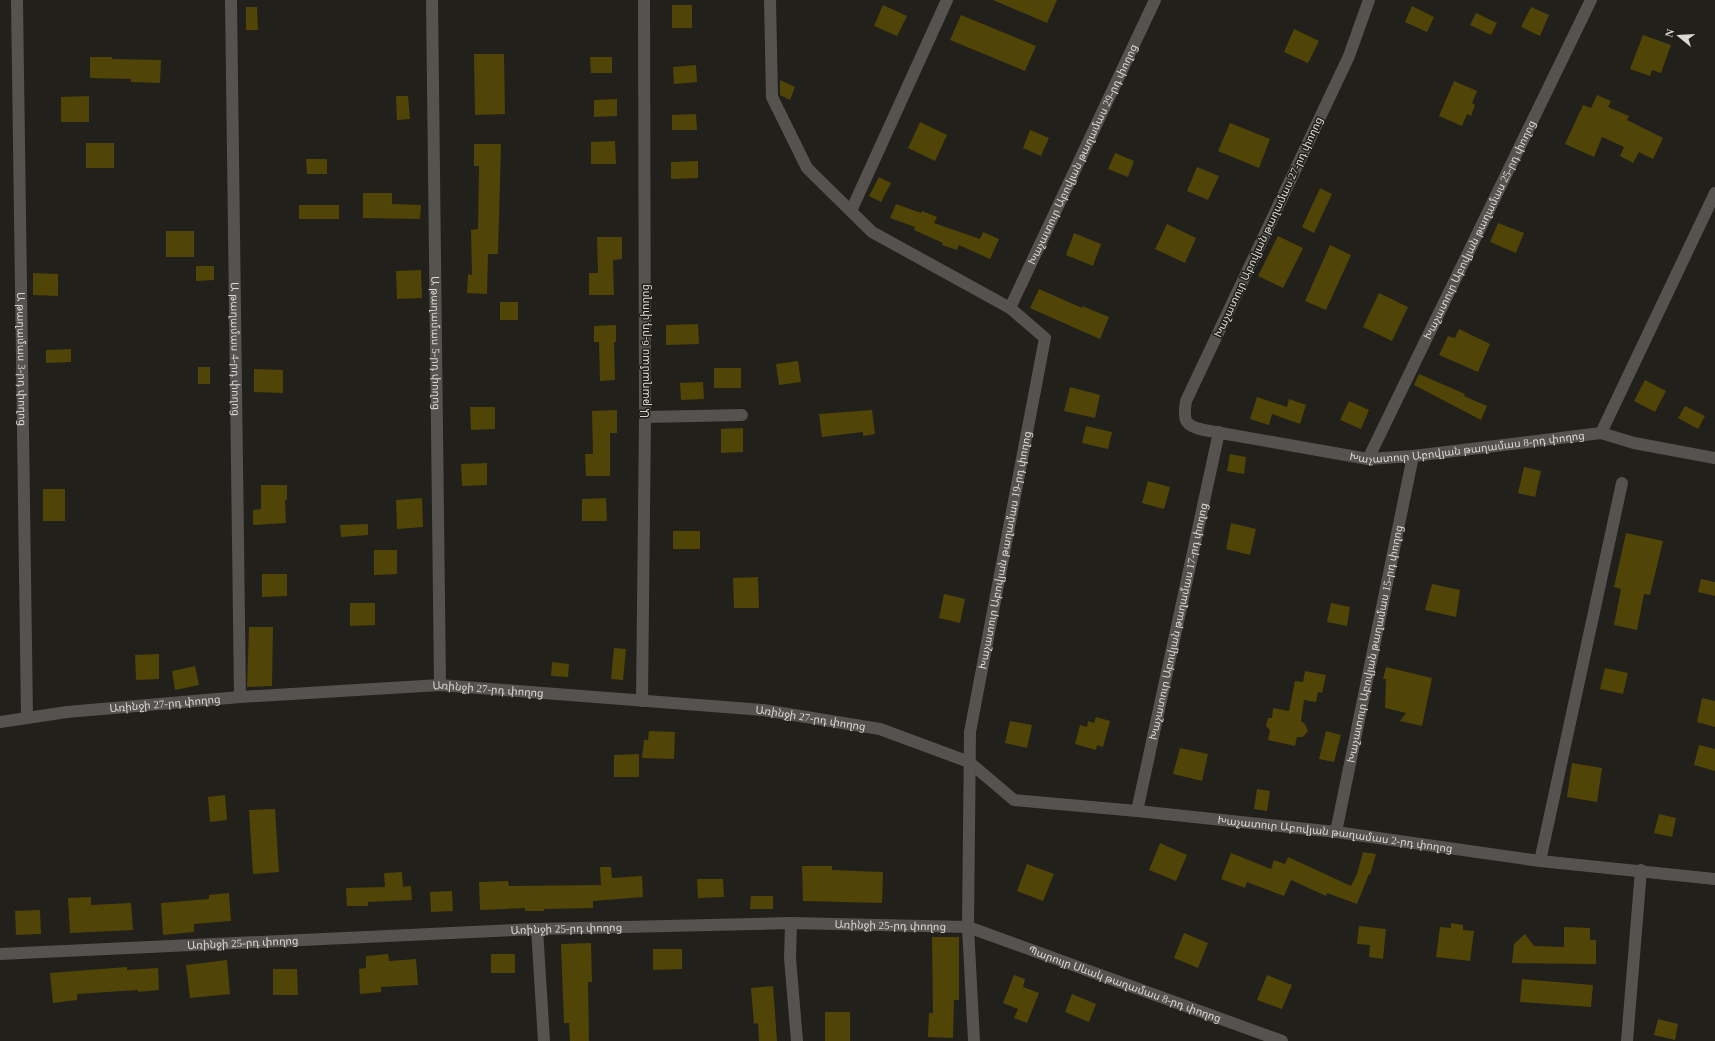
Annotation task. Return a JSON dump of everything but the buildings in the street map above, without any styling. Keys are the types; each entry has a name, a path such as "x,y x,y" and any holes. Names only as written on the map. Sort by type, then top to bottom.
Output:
{"street":[{"name":"Ա թաղամաս 3-րդ փողոց","path":"17,0 27,717"},
{"name":"Ա թաղամաս 4-րդ փողոց","path":"231,0 240,698"},
{"name":"Ա թաղամաս 5-րդ փողոց","path":"432,0 440,685"},
{"name":"Ա թաղամաս 6-րդ փողոց","path":"642,701 646,417 644,0"},
{"path":"770,0 772,97 807,168 872,232 1010,308"},
{"path":"851,211 947,0"},
{"name":"Խաչատուր Աբովյան թաղամաս 29-րդ փողոց","path":"1010,308 1155,0"},
{"name":"Խաչատուր Աբովյան թաղամաս 27-րդ փողոց","path":"1219,432 1193,428 1186,423 1184,414 1186,401 1349,56 1369,0"},
{"name":"Խաչատուր Աբովյան թաղամաս 25-րդ փողոց","path":"1368,459 1591,0"},
{"path":"1601,432 1715,193"},
{"name":"Խաչատուր Աբովյան թաղամաս 19-րդ փողոց","path":"969,762 970,732 1045,338 1010,308"},
{"path":"646,417 742,415"},
{"name":"Խաչատուր Աբովյան թաղամաս 8-րդ փողոց","path":"1219,432 1368,459 1413,456 1601,432 1634,443 1715,458"},
{"name":"Խաչատուր Աբովյան թաղամաս 17-րդ փողոց","path":"1137,811 1219,432"},
{"name":"Խաչատուր Աբովյան թաղամաս 15-րդ փողոց","path":"1336,832 1413,456"},
{"path":"1540,860 1622,483"},
{"name":"Առինջի 27-րդ փողոց","path":"0,722 27,717 240,698 440,685 763,710 880,729 969,762"},
{"path":"969,762 968,926 974,1041"},
{"name":"Խաչատուր Աբովյան թաղամաս 2-րդ փողոց","path":"969,762 1014,800 1137,811 1336,832 1540,860 1715,878"},
{"path":"1627,1041 1641,870"},
{"path":"791,923 790,958 797,1041"},
{"name":"Առինջի 25-րդ փողոց","path":"0,954 537,929 791,923 968,926"},
{"name":"Պարույր Սևակ թաղամաս 8-րդ փողոց","path":"968,926 1282,1041"},
{"path":"537,929 544,1041"}]}
